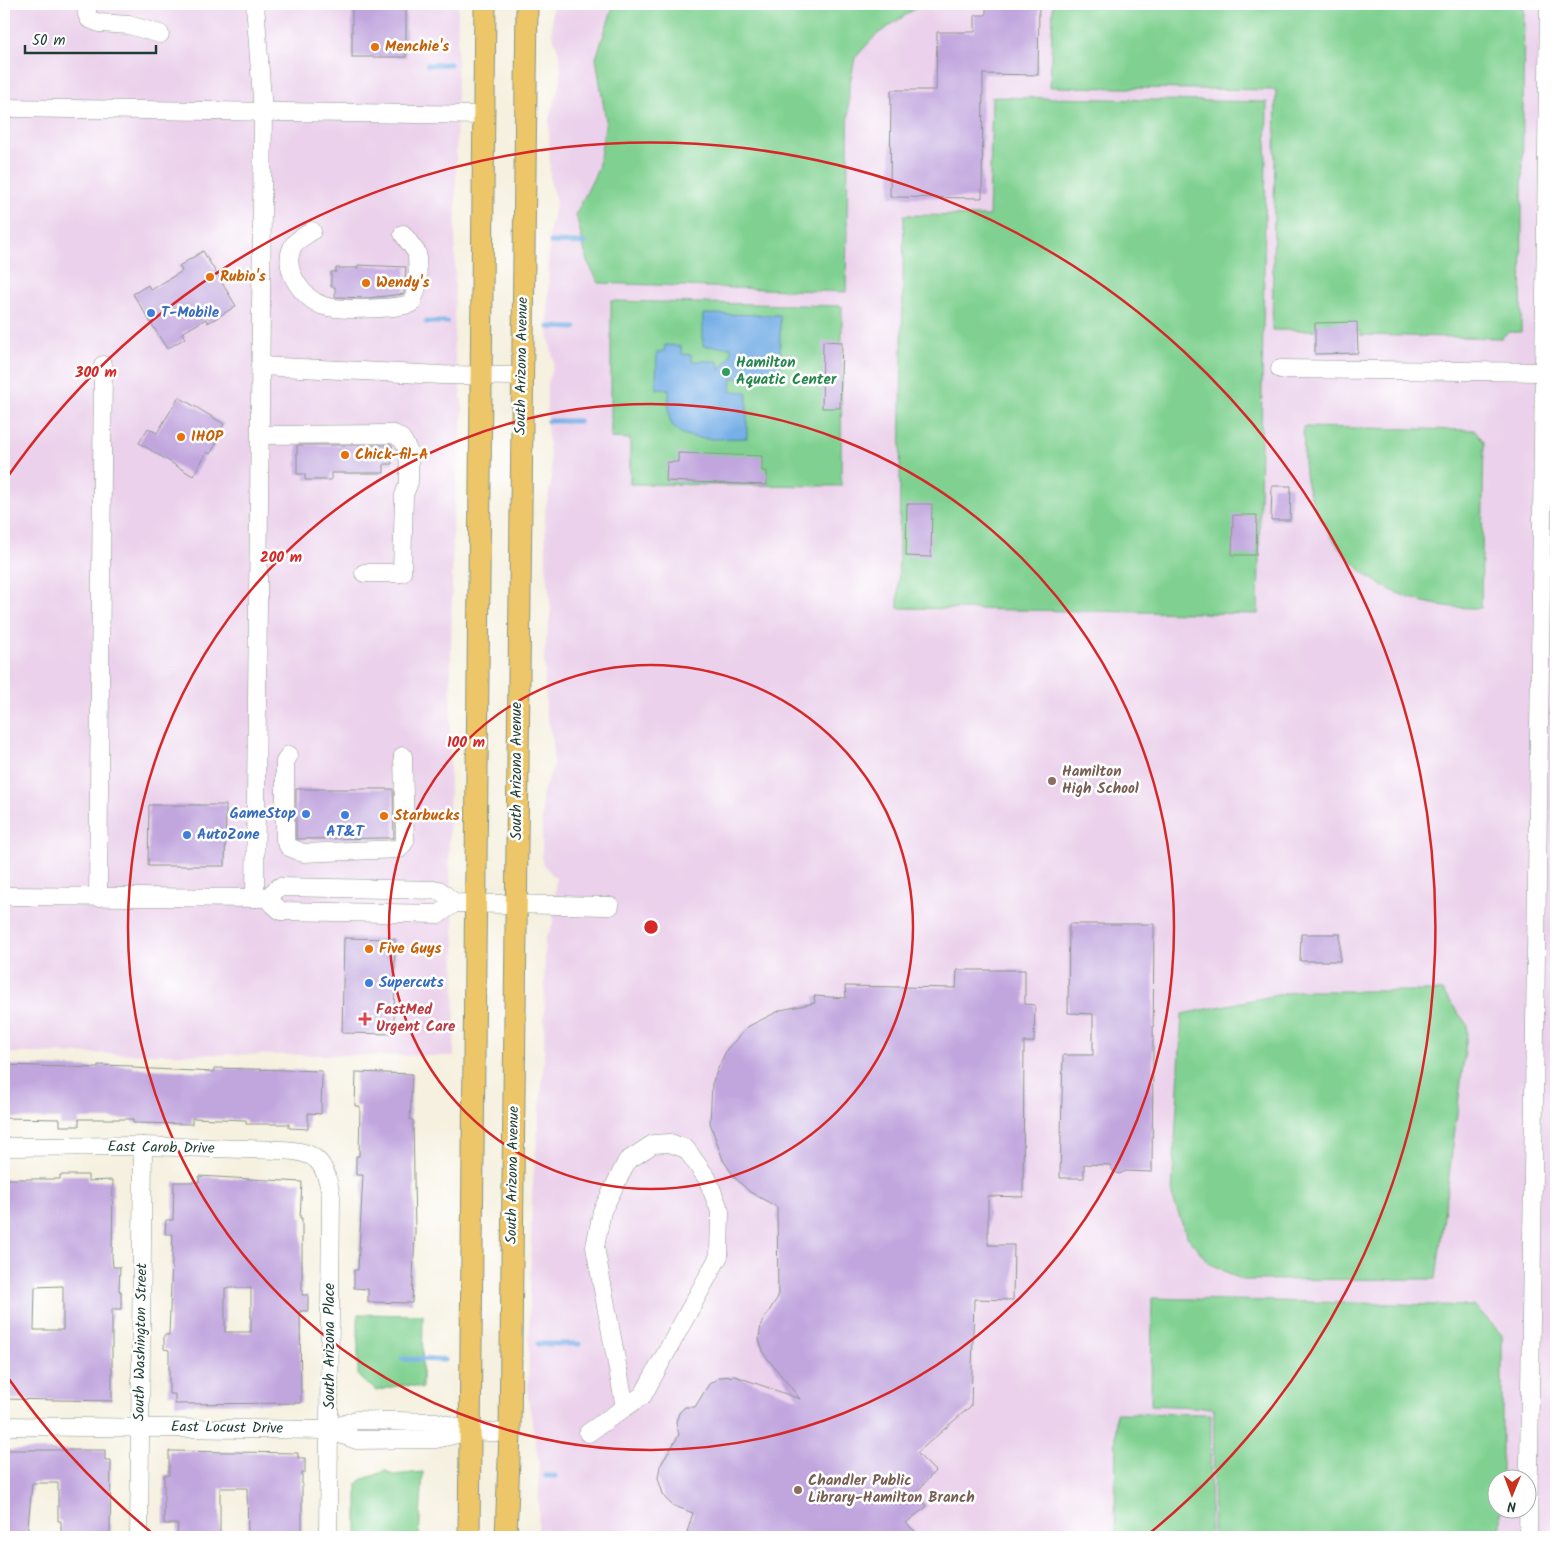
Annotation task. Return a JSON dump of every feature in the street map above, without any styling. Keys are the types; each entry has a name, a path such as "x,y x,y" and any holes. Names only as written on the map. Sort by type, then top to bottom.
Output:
{"main road":[{"path":"469,1537 470,1431 465,903 481,376 485,4"},
{"name":"South Arizona Avenue","path":"506,1537 510,1433 527,4"}],"street":[{"path":"87,4 86,14 89,19 99,24 129,25 160,34"},
{"path":"255,4 263,112 260,366 261,898"},
{"path":"1528,1537 1549,4"},
{"path":"4,108 484,115"},
{"path":"312,231 295,242 292,248 290,254 293,278 314,301 334,308 394,308 412,303 418,284 417,253 403,234"},
{"path":"98,897 103,365"},
{"path":"260,366 481,376 522,376"},
{"path":"1280,369 1545,372"},
{"path":"260,435 394,434 402,439 409,452 409,482 404,495 402,573 364,573"},
{"path":"289,754 285,762 285,840 289,847 303,853 393,851 404,844 405,783 403,756"},
{"path":"4,896 261,898 281,911 439,914 465,903 610,906"},
{"path":"588,1434 643,1395 719,1256 720,1211 707,1178 686,1149 670,1142 653,1144 627,1161 602,1211 596,1247 625,1407"},
{"name":"East Carob Drive","path":"4,1148 143,1146 301,1151 318,1158"},
{"name":"South Washington Street","path":"139,1537 143,1146"},
{"name":"South Arizona Place","path":"318,1158 328,1176 331,1196 328,1537"},
{"name":"East Locust Drive","path":"4,1426 140,1426 329,1430 356,1420 436,1422 470,1431 510,1433"}],"shaded area":[{"path":"4,4 458,4 454,347 463,409 453,522 451,654 449,861 455,940 454,1056 4,1053"},
{"name":"Hamilton High School","path":"552,4 1556,4 1556,1537 538,1537 539,1464 528,1398 532,1192 544,1066 545,939 553,924 556,879 542,863 542,795 553,767 553,741 546,713 544,656 551,609 546,564 545,512 552,477 547,425 547,387 554,363 548,334 549,234 556,202 550,181 549,119 561,80 560,56 552,34"}],"green space":[{"path":"614,4 922,4 876,35 855,58 849,88 846,292 599,283 587,261 576,214 598,169 606,121 596,58"},
{"path":"1053,4 1524,4 1521,332 1508,332 1502,338 1360,335 1360,331 1272,330 1276,90 1050,87"},
{"path":"992,97 1267,102 1258,614 898,608 904,215 989,216"},
{"name":"Hamilton Aquatic Center","path":"611,301 842,306 841,486 630,484 630,439 611,438"},
{"path":"1303,427 1475,430 1484,442 1481,608 1433,604 1411,598 1391,590 1372,579 1354,564 1339,547 1325,526 1311,498 1305,474"},
{"path":"1297,991 1442,991 1468,1026 1436,1279 1242,1280 1209,1263 1186,1235 1172,1195 1182,1014"},
{"path":"1152,1298 1475,1306 1502,1335 1502,1468 1488,1468 1488,1518 1501,1518 1501,1537 1213,1537 1214,1408 1151,1405"},
{"path":"358,1314 423,1315 422,1389 405,1386 376,1391 360,1378 358,1375"},
{"path":"1116,1413 1211,1414 1210,1537 1115,1537"},
{"path":"384,1470 393,1475 423,1472 419,1537 359,1536 357,1534 357,1484 363,1479 381,1473"}],"water":[{"path":"703,314 780,315 780,378 732,378 731,391 747,392 747,438 701,438 680,432 673,426 669,416 669,389 656,388 657,352 664,351 665,345 681,346 682,354 691,355 692,361 718,361 719,371 731,356 731,347 703,346"}],"building":[{"path":"352,4 406,4 406,57 352,57"},
{"path":"986,4 1039,5 1038,75 983,74 982,198 890,197 891,90 936,90 937,32 975,32 975,15 986,15"},
{"path":"203,251 236,306 208,323 206,319 182,333 185,338 167,349 133,294 148,285 151,290 182,271 179,266"},
{"path":"358,265 406,267 404,294 368,298 335,297 335,287 331,287 331,272 336,272 336,268 358,268"},
{"path":"1357,322 1358,353 1315,354 1315,323"},
{"path":"823,341 842,342 840,408 822,408"},
{"name":"IHOP","path":"179,397 224,424 217,436 220,437 210,454 207,452 193,476 139,443 148,428 157,433"},
{"name":"Chick-fil-A","path":"297,445 392,445 392,464 384,464 384,473 331,473 331,480 305,480 305,474 297,474"},
{"path":"678,453 762,456 762,471 767,471 767,485 666,481 667,462 678,462"},
{"path":"1272,486 1291,486 1290,520 1271,520"},
{"path":"907,504 932,504 931,557 906,556"},
{"path":"1233,515 1257,515 1256,555 1232,555"},
{"path":"296,789 393,789 394,838 296,839"},
{"name":"AutoZone","path":"149,805 226,805 225,866 148,866"},
{"path":"1069,924 1154,924 1152,1172 1126,1171 1119,1174 1113,1171 1110,1165 1084,1164 1084,1178 1060,1178 1063,1055 1093,1055 1093,1014 1068,1013"},
{"path":"1301,934 1340,934 1340,961 1300,961"},
{"path":"344,938 395,939 394,1034 342,1033"},
{"path":"957,970 1025,970 1025,1004 1035,1005 1034,1042 1024,1042 1023,1197 988,1196 988,1245 1014,1245 1013,1300 974,1299 971,1406 917,1453 935,1471 916,1493 927,1506 906,1523 921,1537 702,1537 687,1532 693,1513 672,1505 664,1497 658,1478 660,1466 679,1435 676,1422 679,1413 685,1407 695,1407 709,1384 720,1377 735,1376 800,1399 764,1354 759,1339 761,1324 778,1297 777,1207 750,1192 735,1178 723,1160 710,1123 712,1084 727,1049 749,1026 781,1010 815,1003 814,996 846,998 845,986 956,988"},
{"path":"4,1065 98,1068 98,1065 133,1066 133,1068 214,1072 214,1068 322,1071 321,1114 308,1113 308,1129 289,1128 289,1124 246,1124 246,1120 192,1118 192,1124 133,1123 133,1119 79,1119 79,1126 60,1126 60,1119 4,1118"},
{"path":"356,1072 412,1074 410,1120 413,1120 415,1232 412,1303 368,1302 368,1289 354,1288 354,1270 358,1270 363,1175 356,1175 356,1156 359,1156 360,1106 355,1106"},
{"path":"60,1175 88,1175 88,1181 113,1180 112,1256 113,1267 120,1267 119,1291 121,1291 121,1309 112,1309 112,1401 4,1399 4,1179 60,1179","holes":["63,1286 63,1330 34,1330 35,1287"]},
{"path":"199,1176 302,1182 300,1218 302,1218 302,1295 308,1295 308,1311 300,1311 301,1403 175,1404 175,1394 169,1394 169,1350 164,1349 164,1335 169,1335 173,1234 165,1234 166,1220 173,1220 174,1182 199,1182","holes":["225,1288 251,1288 251,1332 225,1332"]},
{"path":"4,1450 105,1450 105,1460 111,1460 110,1537 61,1537 61,1521 58,1521 58,1483 32,1483 27,1537 4,1537"},
{"path":"169,1451 298,1453 298,1458 305,1458 305,1473 302,1473 302,1537 248,1537 247,1488 220,1488 220,1537 177,1537 178,1524 164,1524 164,1475 169,1475"}],"waterway":[{"path":"428,65 450,64"},
{"path":"551,242 585,243"},
{"path":"426,322 447,322"},
{"path":"549,327 575,328"},
{"path":"548,421 579,421"},
{"path":"538,1344 579,1344"},
{"path":"402,1359 445,1360"},
{"path":"546,1476 555,1476"},
{"path":"545,1536 556,1537"}],"place":[{"name":"Menchie's","path":"375,47"},
{"name":"Rubio's","path":"210,277"},
{"name":"Wendy's","path":"366,283"},
{"name":"T-Mobile","path":"151,313"},
{"name":"Hamilton Aquatic Center","path":"726,372"},
{"name":"IHOP","path":"181,437"},
{"name":"Chick-fil-A","path":"345,455"},
{"name":"Hamilton High School","path":"1052,781"},
{"name":"GameStop","path":"306,814"},
{"name":"AT&T","path":"345,815"},
{"name":"Starbucks","path":"384,816"},
{"name":"AutoZone","path":"187,835"},
{"name":"Five Guys","path":"369,949"},
{"name":"Supercuts","path":"369,983"},
{"name":"FastMed Urgent Care","path":"365,1019"},
{"name":"Chandler Public Library-Hamilton Branch","path":"798,1490"}]}
